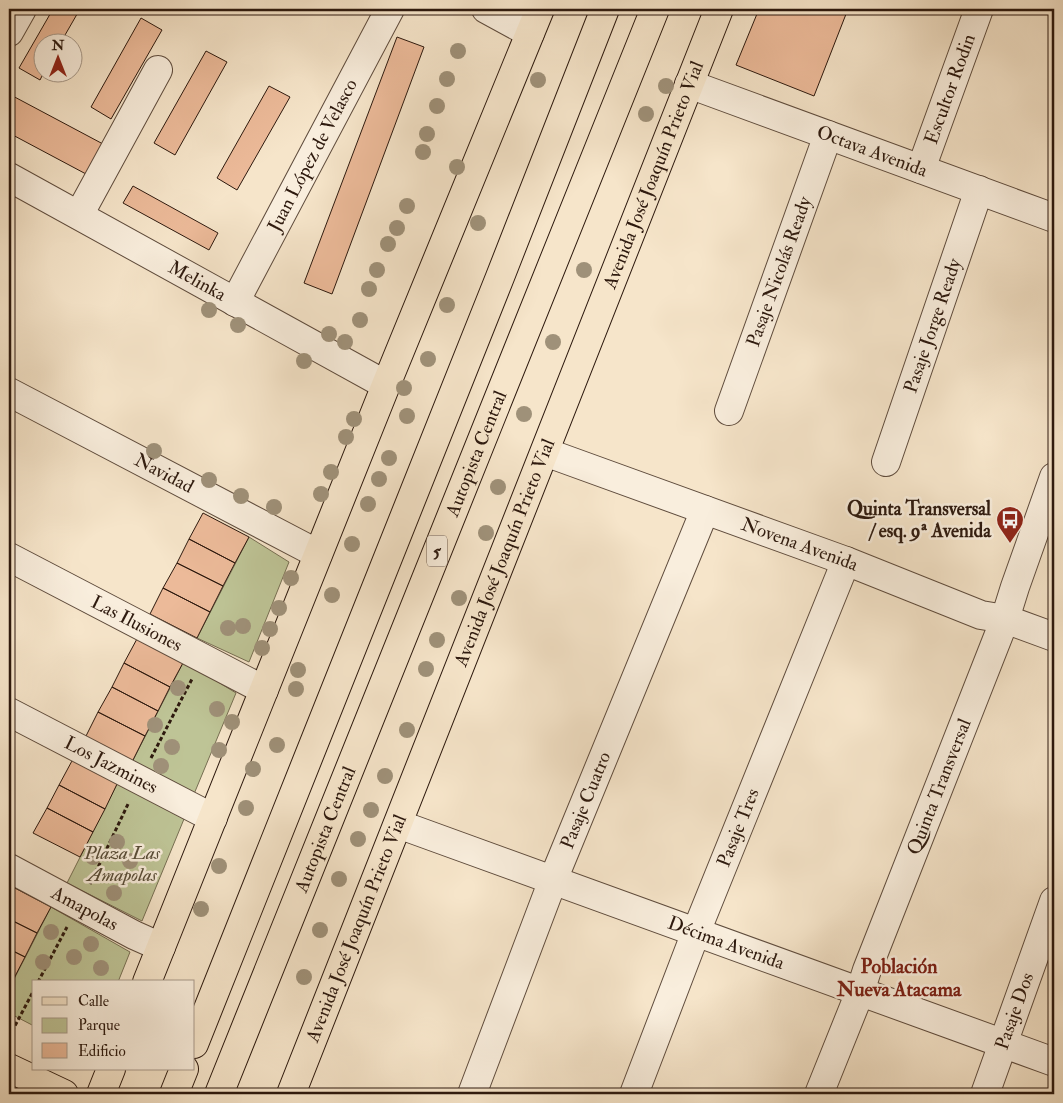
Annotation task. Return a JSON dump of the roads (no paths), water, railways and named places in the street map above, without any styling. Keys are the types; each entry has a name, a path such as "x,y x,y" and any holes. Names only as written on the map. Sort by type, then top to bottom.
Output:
{"main road":[{"name":"5","path":"195,1041 605,9"},
{"name":"Autopista Central","path":"219,1094 655,9"},
{"name":"Avenida José Joaquín Prieto Vial","path":"291,1094 718,9"},
{"path":"148,980 386,385 535,21"},
{"path":"9,1068 64,1094"},
{"path":"101,1094 111,1070"},
{"path":"174,1094 184,1070"}],"street":[{"path":"9,32 22,9"},
{"name":"Juan López de Velasco","path":"235,302 390,9"},
{"path":"486,9 535,21"},
{"name":"Escultor Rodin","path":"921,169 979,9"},
{"path":"79,216 158,70"},
{"name":"Octava Avenida","path":"690,84 1054,218"},
{"name":"Pasaje Nicolás Ready","path":"729,410 828,135"},
{"name":"Melinka","path":"9,176 386,385"},
{"name":"Pasaje Jorge Ready","path":"886,462 978,190"},
{"name":"Navidad","path":"9,392 318,554"},
{"name":"Novena Avenida","path":"545,452 846,561 981,615 1005,619 1054,637"},
{"name":"Quinta Transversal","path":"820,1094 1005,619 1054,477"},
{"name":"Pasaje Cuatro","path":"472,1094 553,880 705,510"},
{"name":"Las Ilusiones","path":"9,557 264,690"},
{"name":"Pasaje Tres","path":"634,1094 696,932 846,561"},
{"name":"Los Jazmines","path":"9,712 213,818"},
{"name":"Décima Avenida","path":"398,824 1054,1062"},
{"name":"Amapolas","path":"9,868 134,935 161,947"},
{"name":"Pasaje Dos","path":"985,1094 1054,901"}],"place":[{"name":"Quinta Transversal / esq. 9ª Avenida","path":"1010,544"}],"district":[{"name":"Población Nueva Atacama","path":"899,978"}],"park label":[{"name":"Plaza Las Amapolas","path":"122,864"}]}
